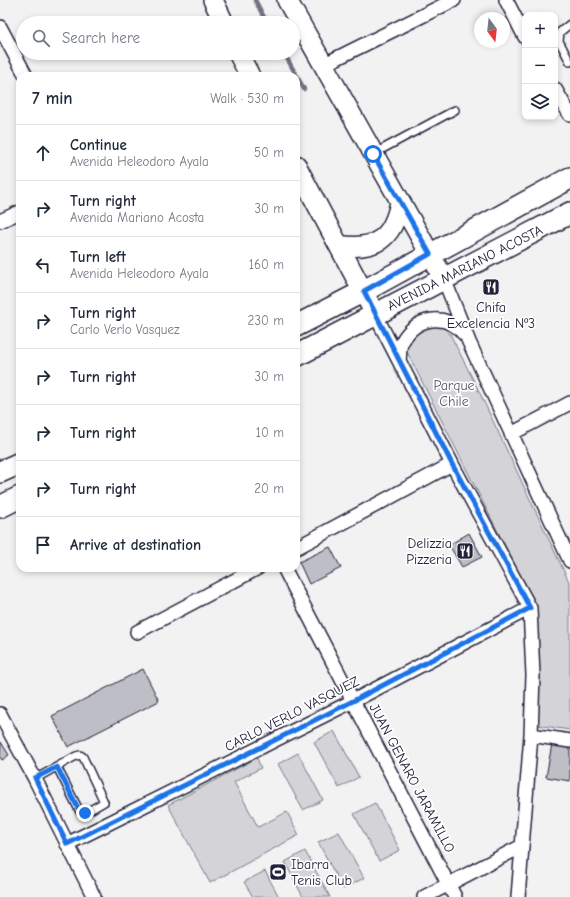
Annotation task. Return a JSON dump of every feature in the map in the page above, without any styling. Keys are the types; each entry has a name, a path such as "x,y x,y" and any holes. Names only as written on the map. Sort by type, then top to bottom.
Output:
{"main road":[{"path":"213,0 221,16"},
{"path":"287,0 296,16"},
{"path":"300,23 444,280"},
{"path":"242,60 248,72"},
{"path":"300,172 375,314"},
{"name":"AVENIDA MARIANO ACOSTA","path":"300,324 364,291 570,178"},
{"path":"339,245 356,248 373,244 387,234 397,219 400,202"},
{"name":"AVENIDA MARIANO ACOSTA","path":"300,354 570,213"},
{"path":"0,472 16,465"},
{"path":"0,507 16,499"}],"street":[{"path":"323,65 454,0"},
{"path":"506,0 522,31"},
{"path":"0,27 16,57"},
{"path":"18,60 24,72"},
{"path":"558,94 570,115"},
{"path":"0,221 16,214"},
{"path":"444,280 469,342 570,561"},
{"path":"375,314 452,464 530,608 533,675 531,735 518,897"},
{"path":"399,361 401,344 410,329 425,321 443,320 459,328 469,342"},
{"path":"511,434 570,403"},
{"path":"300,546 452,464"},
{"path":"136,632 250,572"},
{"name":"JUAN GENARO JARAMILLO","path":"286,572 455,897"},
{"name":"CARLO VERLO VASQUEZ","path":"67,844 353,701 530,608"},
{"path":"0,714 35,778 94,897"},
{"path":"531,735 570,741"},
{"path":"424,897 522,846"}],"lane":[{"path":"570,24 560,32 559,41 570,62"},
{"path":"373,154 455,110"},
{"path":"35,778 80,755 83,758 104,802 85,813 80,812 57,767"}],"green space":[{"name":"Parque Chile","path":"440,324 450,334 476,385 570,584 570,730 537,725 537,609 407,352 407,343 420,326"},
{"path":"334,731 359,777 339,788 314,742"},
{"path":"298,753 323,800 303,810 278,764"},
{"path":"257,758 261,768 234,782 258,827 287,812 299,835 210,883 168,805"},
{"path":"375,803 400,850 379,861 354,814"},
{"path":"339,832 364,878 343,889 318,842"},
{"path":"305,851 330,897 303,897 285,862"},
{"path":"265,871 279,897 253,897 244,882"}],"building":[{"name":"Delizzia Pizzeria","path":"469,533 482,557 462,567 449,545"},
{"path":"330,547 341,568 309,584 300,562"},
{"path":"143,669 159,701 68,747 52,716"},
{"path":"1,742 9,755 2,760 0,757"},
{"path":"552,744 570,747 570,781 546,777"}],"waterway":[{"path":"255,0 263,16"},
{"path":"288,60 295,72"},
{"path":"300,82 304,89"}],"place":[{"name":"Chifa Excelencia Nº3","path":"491,287"},
{"name":"Delizzia Pizzeria","path":"465,551"},
{"name":"Ibarra Tenis Club","path":"278,872"}],"route":[{"path":"85,813 80,812 57,767 35,778 67,844 353,701 530,608 452,464 364,291 430,254 373,154"}]}
